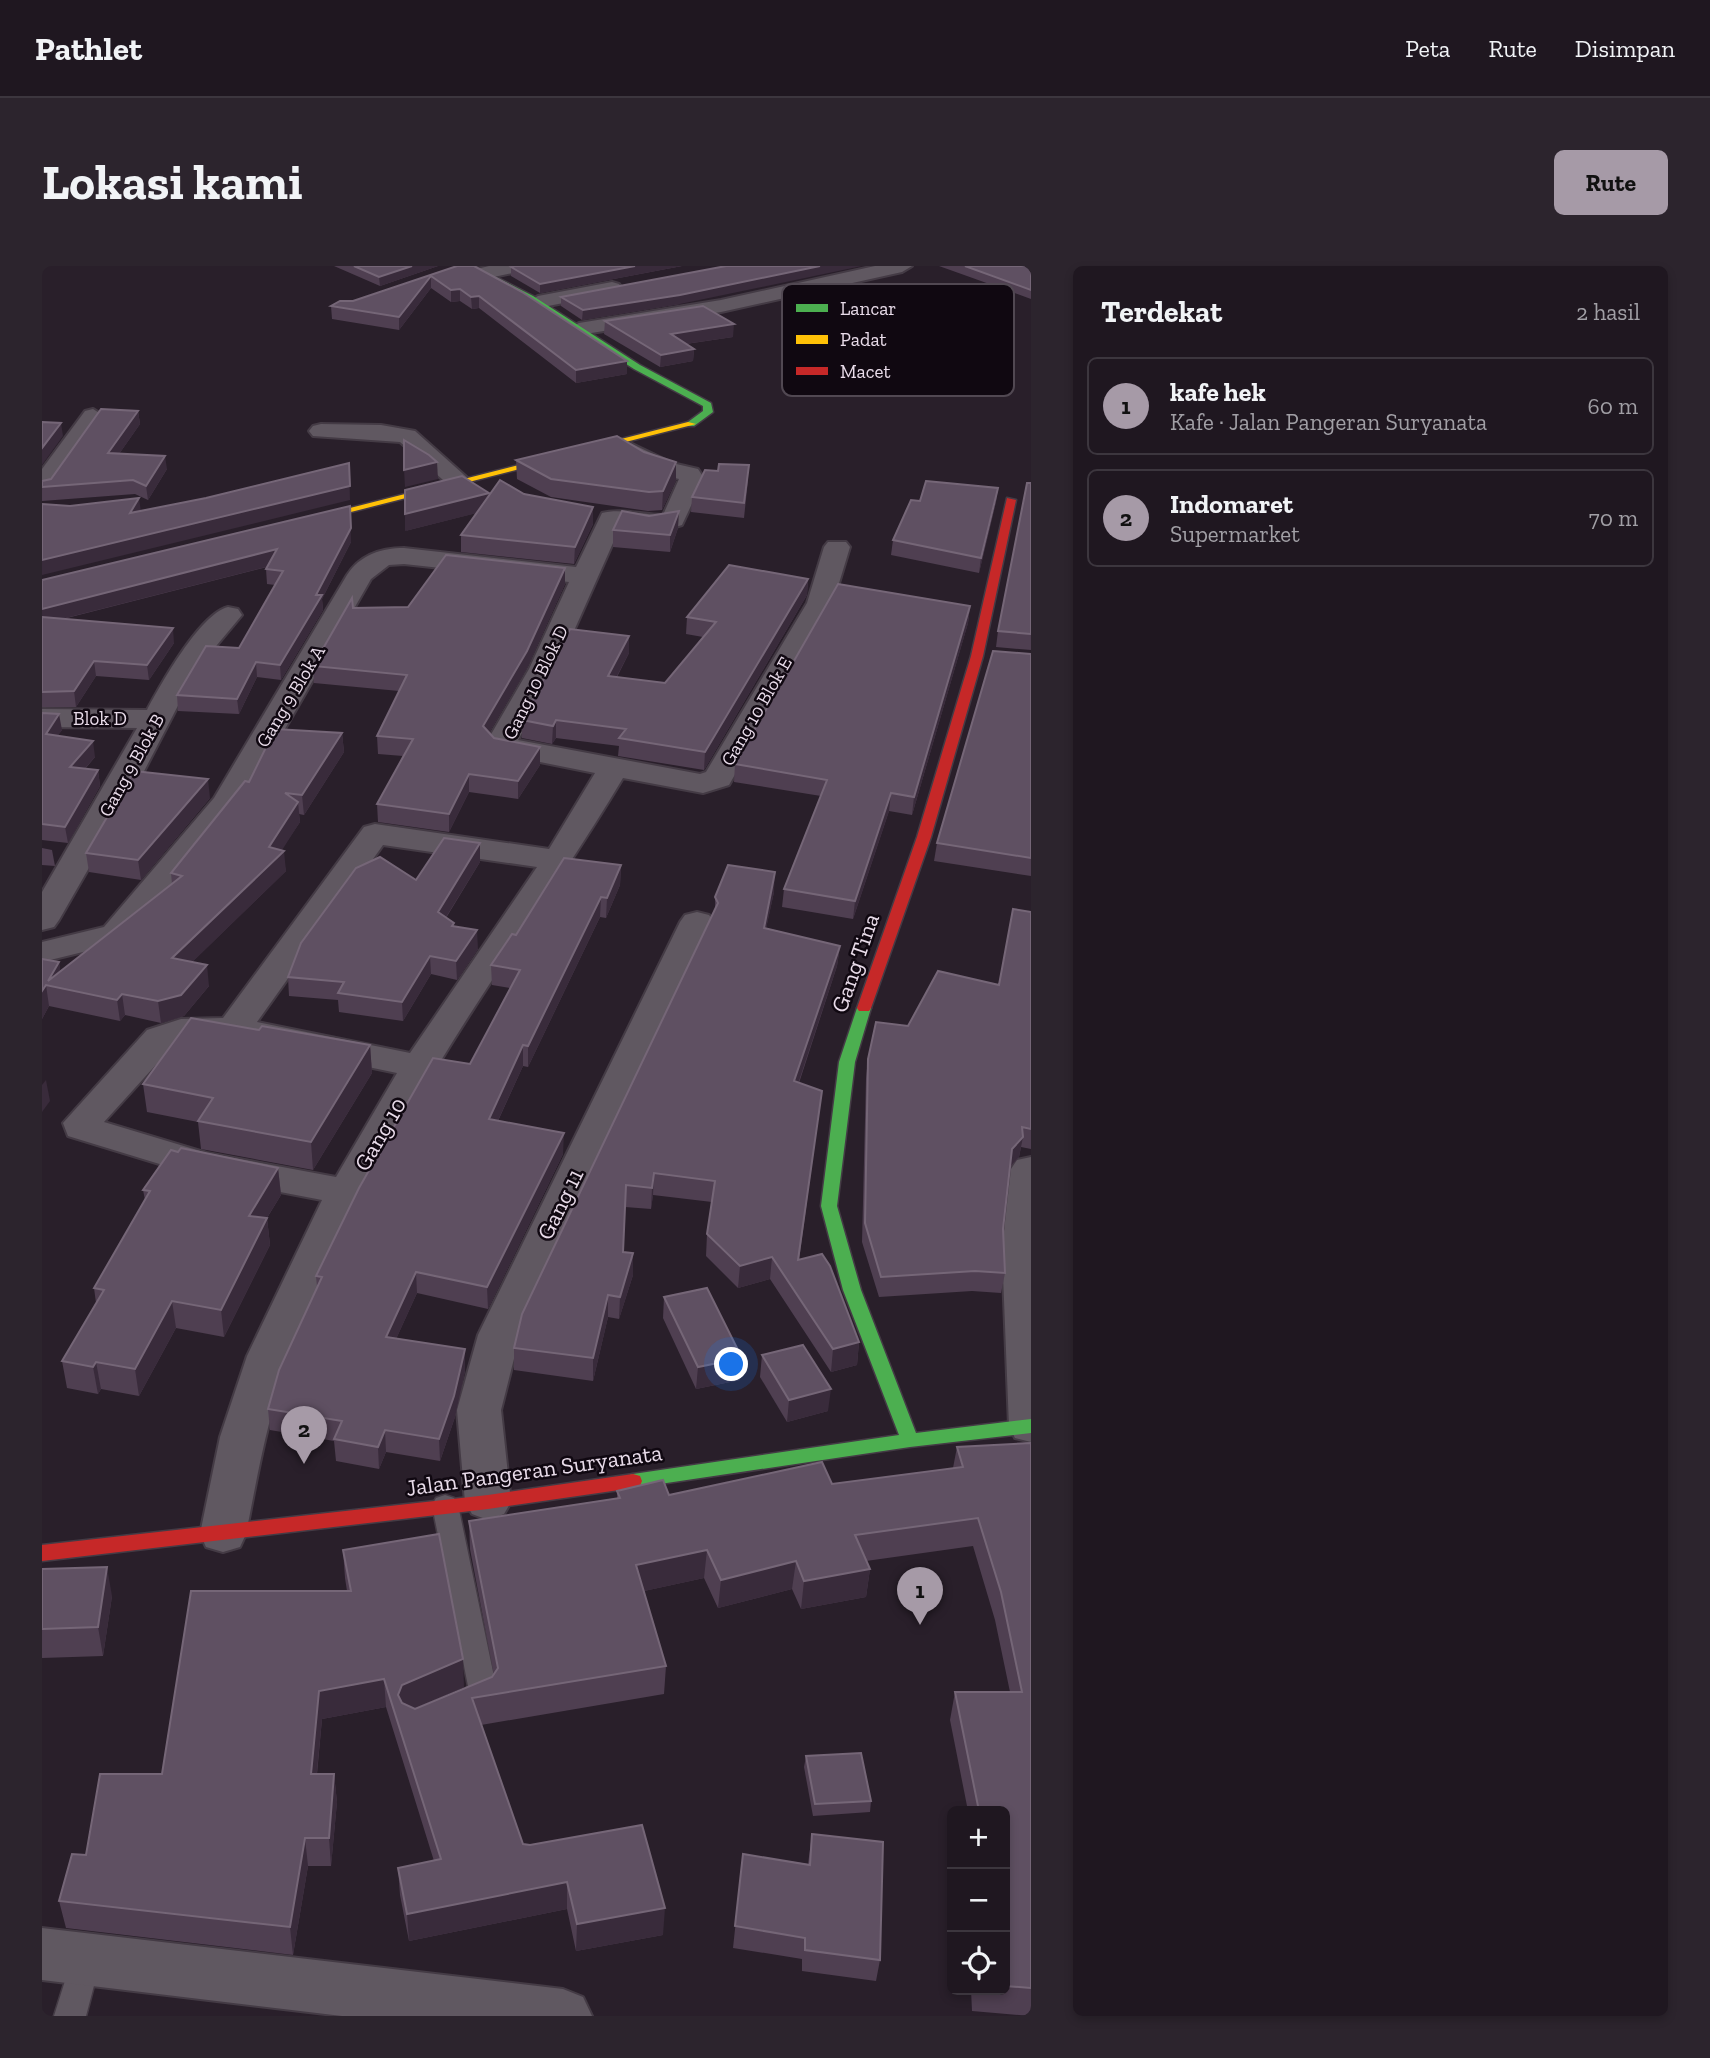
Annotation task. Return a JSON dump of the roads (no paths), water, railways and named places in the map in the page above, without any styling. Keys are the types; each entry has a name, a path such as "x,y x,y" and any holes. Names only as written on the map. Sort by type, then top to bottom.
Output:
{"street":[{"path":"467,269 520,266"},
{"path":"800,284 850,270 902,266"},
{"path":"278,527 620,444 691,424 708,412 708,405 629,363 538,302 467,269"},
{"path":"538,302 632,284"},
{"path":"579,329 721,306 782,289"},
{"path":"45,501 93,416"},
{"path":"321,431 381,432 407,436 460,482"},
{"name":"Gang 10 Blok D","path":"613,769 501,743 543,668 585,576 599,515 662,523 673,520 692,478 689,474 653,463 620,444"},
{"path":"486,476 516,493"},
{"name":"Gang Tina","path":"910,1440 852,1290 829,1206 847,1062 881,954 991,657 1011,500"},
{"name":"Gang 10 Blok E","path":"613,769 704,784 718,778 820,603 837,547"},
{"name":"Gang 9 Blok A","path":"42,952 116,934 130,921 227,802 360,575 378,559 404,556 585,576"},
{"name":"Gang 9 Blok B","path":"42,920 196,653 228,615"},
{"name":"Blok D","path":"42,718 158,719"},
{"name":"Gang 10","path":"223,1534 242,1437 269,1356 346,1192 419,1066 558,860 613,769"},
{"path":"234,1028 375,834 558,860"},
{"path":"42,852 79,858"},
{"name":"Gang 11","path":"488,1502 479,1410 499,1335 697,922"},
{"path":"346,1192 202,1165 82,1128 82,1123 160,1038 181,1030 234,1028 419,1066"},
{"path":"1031,1169 1022,1249 1031,1426"},
{"name":"Jalan Pangeran Suryanata","path":"42,1553 488,1502 910,1440 1031,1426"},
{"path":"64,1957 563,2016"}],"lane":[{"path":"441,1713 482,1695 445,1506"},
{"path":"64,1957 70,2016"}],"place":[{"name":"Indomaret","path":"304,1464"},
{"name":"kafe hek","path":"920,1625"}]}
